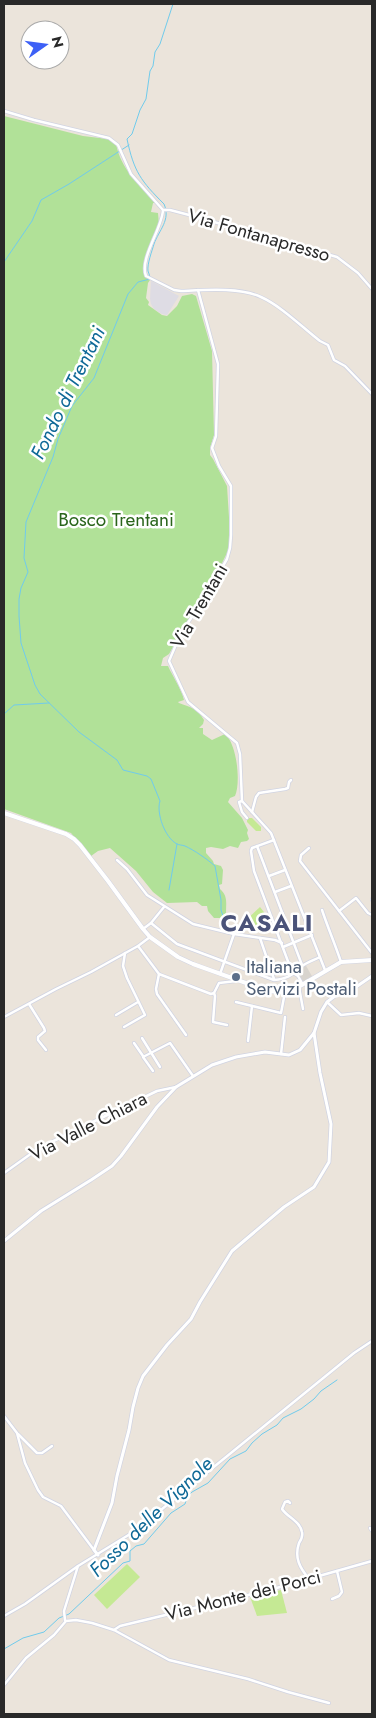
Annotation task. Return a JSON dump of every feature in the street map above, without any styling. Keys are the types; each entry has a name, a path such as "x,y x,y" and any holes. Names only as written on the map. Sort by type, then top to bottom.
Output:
{"main road":[{"path":"4,813 74,838 108,881 134,920 150,937 178,957 220,974 268,990 286,991 301,986 341,962 372,960"}],"street":[{"path":"4,111 112,139 118,145 131,174 165,210 147,258 145,274 174,290 223,289 259,295 270,301 320,341 328,345 334,360 345,366 372,394"},
{"name":"Via Fontanapresso","path":"165,210 337,257 358,273 372,289"},
{"name":"Via Trentani","path":"198,290 218,364 216,438 212,448 219,466 231,486 230,548 227,559 181,633 169,661 188,702 237,743 240,754 242,801"},
{"path":"252,812 253,804 259,793 285,790 288,788 291,780"},
{"path":"242,801 271,833 325,971"},
{"path":"242,801 240,802 242,812 247,818"},
{"path":"274,840 252,848 254,871 292,972 298,976 303,1009"},
{"path":"258,846 302,965"},
{"path":"309,848 302,855 300,861 372,953"},
{"path":"118,860 147,894 164,907 193,924 234,934 275,940 282,945 312,935"},
{"path":"269,876 284,870"},
{"path":"275,892 291,886"},
{"path":"339,911 356,898 368,913 372,915"},
{"path":"143,929 151,923 164,907"},
{"path":"322,910 341,962"},
{"path":"151,923 177,944 274,980 286,979 302,965 320,957"},
{"path":"220,974 234,934"},
{"path":"4,1017 138,946 150,937"},
{"path":"260,938 274,980"},
{"path":"138,946 159,974 210,994 214,993"},
{"path":"124,1027 145,1015 127,978 124,966 125,953"},
{"path":"159,974 157,994 186,1035"},
{"path":"4,1241 41,1211 112,1166 157,1107 176,1087 212,1066 236,1057 261,1052 289,1055 301,1049 314,1034 321,1012 327,1002 335,996 353,989 372,976"},
{"path":"227,1025 213,1022 214,993 219,983 239,980"},
{"path":"236,1002 281,1013 286,991"},
{"path":"116,1015 139,1002"},
{"path":"327,1002 341,1015 359,1013 372,1016"},
{"path":"29,1004 44,1028 44,1032 38,1037 38,1040 46,1050"},
{"path":"248,1041 252,1006"},
{"path":"281,1054 285,1017"},
{"path":"94,1550 112,1503 133,1407 143,1376 167,1345 191,1319 234,1249 284,1207 314,1187 330,1160 331,1124 314,1034"},
{"path":"142,1038 160,1067"},
{"path":"143,1057 170,1042 193,1076"},
{"path":"134,1043 154,1071"},
{"name":"Via Valle Chiara","path":"4,1173 39,1148 157,1091 176,1087"},
{"path":"4,1616 25,1604 78,1566 135,1531 238,1446 372,1341"},
{"path":"4,1416 36,1453 40,1454 52,1446"},
{"path":"14,1429 18,1436 24,1463 36,1489 43,1497 61,1506 94,1550 100,1554"},
{"path":"290,1503 284,1502 282,1509 295,1520 302,1531 296,1556 309,1579"},
{"name":"Via Monte dei Porci","path":"114,1630 120,1626 309,1579 372,1561"},
{"path":"66,1621 64,1611 78,1566"},
{"path":"332,1598 339,1596 342,1592 337,1571"},
{"path":"4,1685 26,1658 54,1635 66,1621 76,1620 114,1630 165,1659 248,1679 329,1703"}],"shaded area":[{"path":"151,281 179,296 167,315 154,309 151,304"},
{"path":"305,964 313,978 303,985 295,973"}],"green space":[{"name":"Bosco Trentani","path":"4,116 83,136 108,139 116,144 126,169 156,203 153,203 151,212 158,213 159,225 151,240 144,275 150,280 146,298 149,302 148,305 162,315 167,316 177,306 182,296 192,294 196,296 212,351 214,435 210,455 227,486 230,533 229,549 213,581 193,613 190,614 169,654 163,658 161,666 168,666 179,687 184,700 178,702 196,710 204,720 199,728 203,728 203,734 212,740 225,734 235,755 238,773 237,790 235,796 230,798 228,802 242,818 248,830 249,839 241,842 238,848 230,846 223,849 206,848 206,853 214,864 221,866 223,870 222,884 219,885 225,897 226,913 220,918 214,918 208,911 207,906 202,906 197,902 167,903 153,892 136,871 110,848 98,851 91,856 71,833 4,809"},
{"path":"247,818 252,818 261,827 261,831 256,831 247,822"},
{"path":"260,907 267,916 254,928 246,920"},
{"path":"127,1564 140,1577 107,1609 94,1595"},
{"path":"281,1590 287,1613 257,1616 250,1597"}],"waterway":[{"name":"Fondo di Trentani","path":"173,4 160,44 155,52 146,99 132,134 127,139 136,168 144,182 164,204 166,210 164,225 154,244 150,258 148,268 150,279 138,282 128,294 94,378 72,406 26,522 24,558 28,572 21,588 19,616 21,643 35,685 40,694 79,732 117,760 123,770 147,776 151,779 160,801 159,812 165,831 177,844 192,850 215,866 224,919"},
{"path":"4,262 32,221 41,200 129,145"},
{"path":"4,714 14,705 49,703"},
{"path":"169,890 177,844"},
{"name":"Fosso delle Vignole","path":"4,1649 23,1638 44,1632 59,1618 69,1614 123,1563 130,1561 130,1551 136,1546 144,1544 171,1513 185,1504 187,1497 192,1492 208,1483 230,1459 246,1451 262,1434 277,1425 283,1418 301,1409 337,1380"}],"place":[{"name":"Italiana Servizi Postali","path":"236,977"}],"district":[{"name":"CASALI","path":"267,922"}]}
